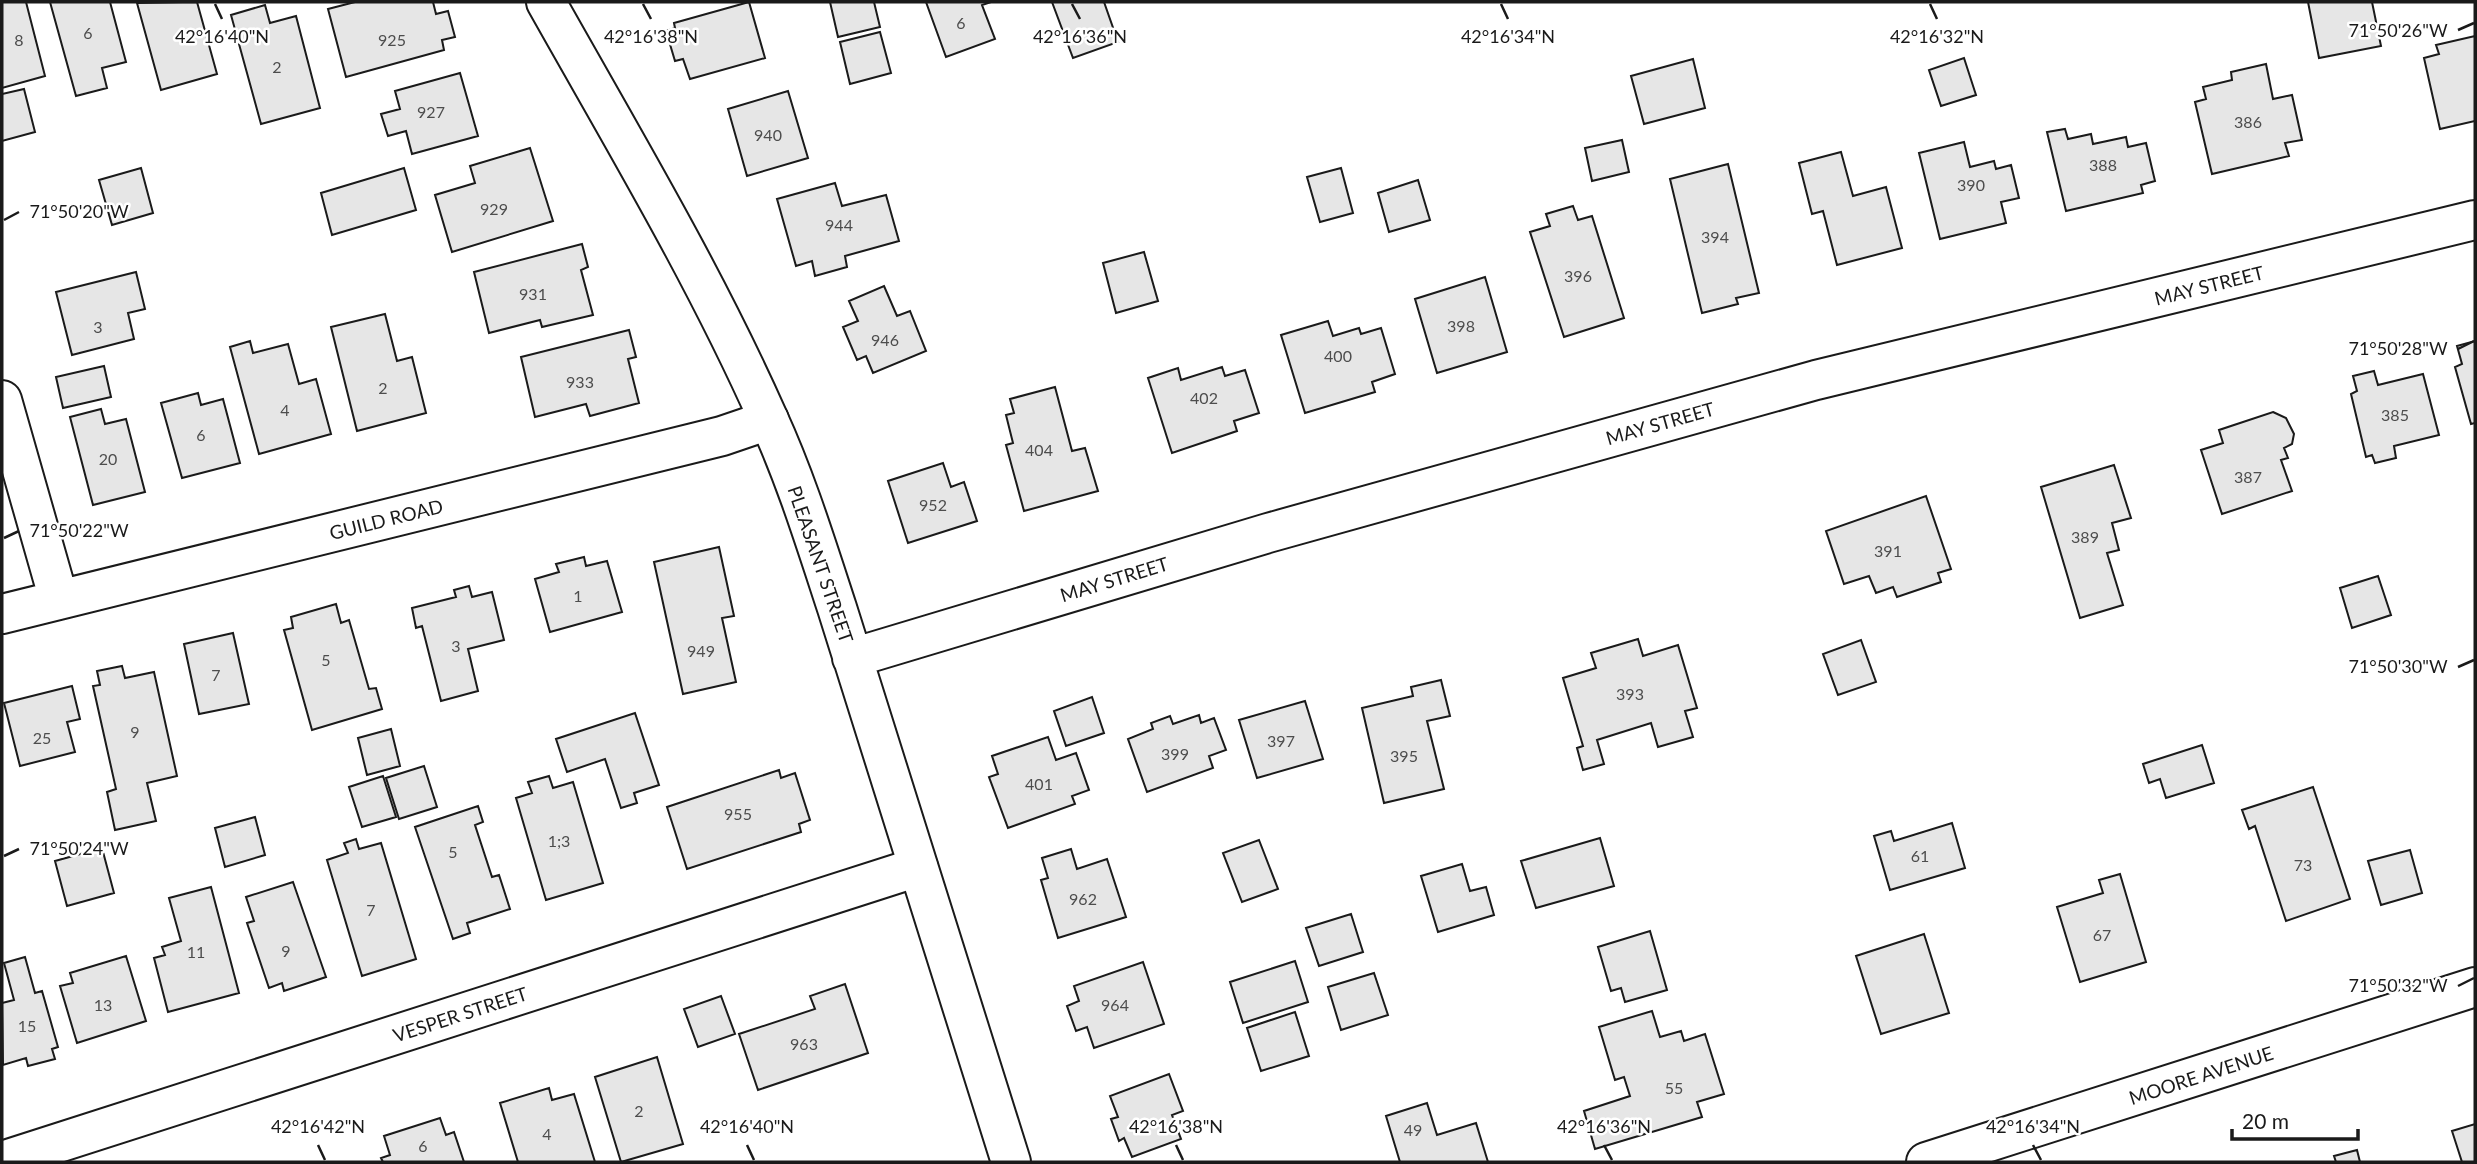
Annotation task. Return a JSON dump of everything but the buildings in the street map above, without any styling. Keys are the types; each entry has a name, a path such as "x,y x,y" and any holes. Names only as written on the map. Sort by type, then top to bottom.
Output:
{"street":[{"name":"PLEASANT STREET","path":"546,2 694,265 769,420 814,537 1011,1162"},
{"name":"MAY STREET","path":"852,658 1268,533 1816,380 2475,220"},
{"path":"2,400 59,600"},
{"name":"GUILD ROAD","path":"2,614 722,436 769,420"},
{"name":"VESPER STREET","path":"2,1161 918,867"},
{"name":"MOORE AVENUE","path":"1926,1162 2475,988"}]}
